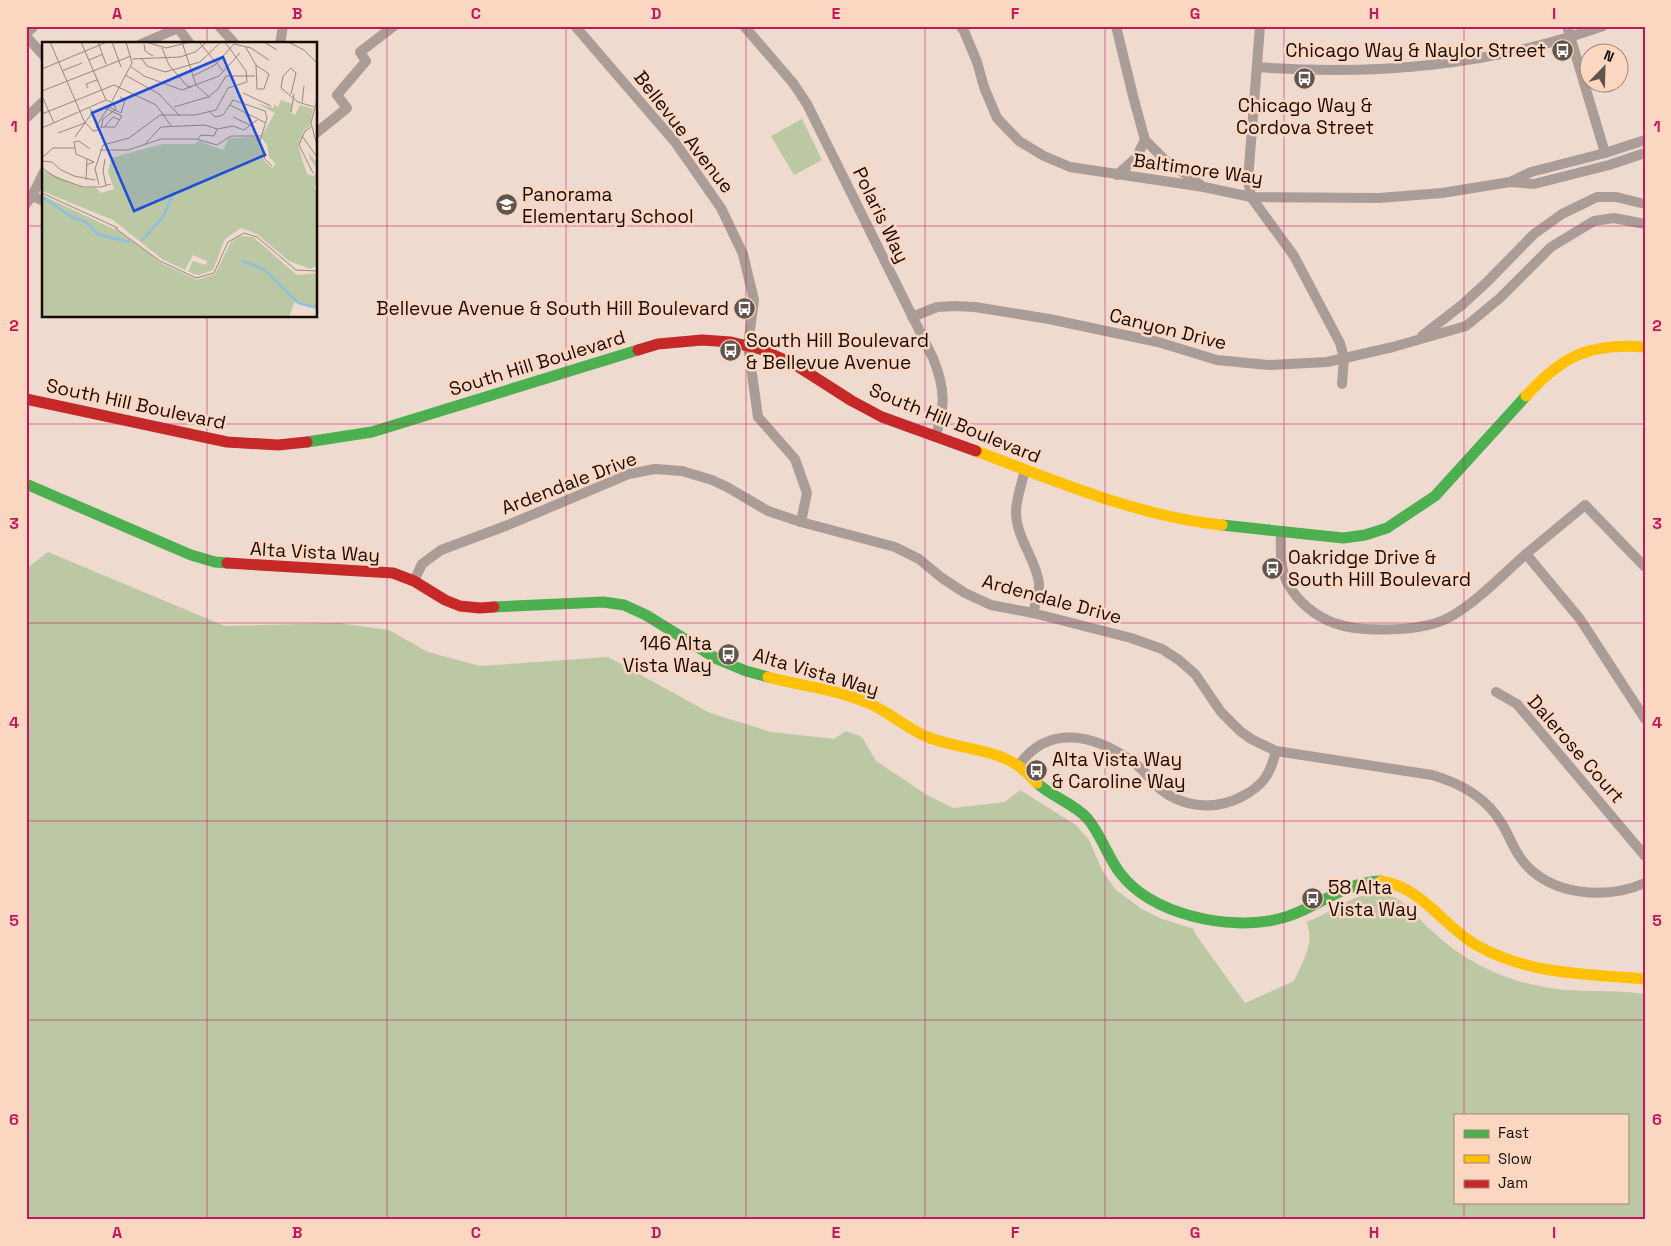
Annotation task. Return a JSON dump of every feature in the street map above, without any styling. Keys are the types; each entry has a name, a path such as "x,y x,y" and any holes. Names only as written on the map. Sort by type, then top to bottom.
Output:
{"street":[{"path":"34,26 26,35 42,54"},
{"path":"219,26 232,42"},
{"path":"280,42 283,26"},
{"path":"318,131 347,108 336,95 366,61 360,52 394,26"},
{"name":"Bellevue Avenue","path":"575,26 675,142 721,208 743,254 754,300 748,346 758,416 795,459 807,493 801,522"},
{"name":"Polaris Way","path":"744,26 793,83 807,104 933,358 943,388 944,406 935,437"},
{"name":"Baltimore Way","path":"960,26 977,62 984,87 998,118 1019,141 1044,156 1070,167 1204,187 1251,197 1345,198 1442,193 1510,182 1534,184 1609,165 1645,153"},
{"path":"1116,26 1145,140 1166,161 1204,187"},
{"path":"1260,26 1248,180 1251,197 1294,256 1340,343 1344,358 1342,384"},
{"path":"1567,26 1605,153"},
{"path":"1257,67 1330,71 1410,68 1488,56 1570,37 1603,26"},
{"path":"146,42 178,28 185,29 189,42"},
{"path":"26,118 42,103"},
{"path":"1117,175 1136,158 1145,140"},
{"name":"Baltimore Way","path":"1510,182 1531,172 1605,153 1645,140"},
{"path":"42,176 29,200 42,201"},
{"name":"Canyon Drive","path":"1417,340 1475,293 1534,234 1562,214 1597,197 1616,197 1645,204"},
{"name":"Canyon Drive","path":"912,317 937,307 975,307 1049,319 1158,342 1217,360 1268,365 1327,362 1393,347 1466,326 1500,298 1550,247 1594,221 1614,218 1645,224"},
{"name":"South Hill Boulevard","path":"26,399 227,442 278,445 372,432 658,344 682,340 726,340 773,354 794,364 852,401 882,417 1097,496 1172,518 1210,524 1343,538 1365,535 1387,528 1435,496 1543,377 1564,362 1582,351 1604,345 1645,347"},
{"name":"Ardendale Drive","path":"414,581 422,564 441,550 617,478 642,471 668,470 697,474 727,487 768,511 801,522 895,547 919,559 953,586 991,605 1034,613 1138,640 1170,654 1195,674 1230,722 1251,739 1276,751 1432,775 1456,783 1477,796 1494,812 1501,821 1522,860 1544,878 1558,885 1589,893 1606,893 1623,891 1645,882"},
{"path":"1024,470 1016,512 1021,535 1036,570 1039,585 1034,613"},
{"name":"Alta Vista Way","path":"26,484 191,555 215,562 239,565 372,570 393,573 414,581 444,600 460,606 480,608 602,602 624,605 646,615 717,659 747,671 860,700 886,712 911,729 933,739 999,754 1018,766 1040,786 1072,805 1087,818 1101,838 1112,862 1134,888 1153,900 1200,918 1224,923 1251,923 1279,918 1298,913 1350,887 1366,882 1382,881 1398,885 1416,894 1453,929 1476,945 1529,968 1552,972 1645,979"},
{"path":"1282,532 1282,569 1287,583 1305,606 1334,623 1372,629 1405,629 1428,625 1448,618 1485,592 1584,505 1645,567"},
{"path":"1526,554 1580,619 1645,719"},
{"name":"Dalerose Court","path":"1496,692 1517,704 1645,856"},
{"path":"1018,766 1029,752 1042,743 1059,738 1079,738 1101,744 1124,756 1143,770 1167,794 1179,801 1192,805 1206,806 1228,802 1249,793 1261,783 1271,770 1276,751"}],"green space":[{"path":"802,119 822,160 794,175 771,136"},
{"path":"48,552 225,626 339,623 389,630 428,652 480,666 608,657 710,713 771,732 834,739 846,731 862,737 876,761 927,795 953,808 1005,802 1020,790 1076,825 1089,840 1102,870 1116,890 1142,909 1162,919 1194,929 1194,932 1245,1003 1294,981 1309,944 1309,929 1306,922 1345,902 1366,895 1377,894 1394,897 1412,910 1427,926 1458,952 1485,968 1507,977 1553,989 1645,994 1645,1220 26,1220 26,569"}],"traffic: fast":[{"path":"307,442 372,432 638,350"},
{"path":"1222,525 1343,538 1365,535 1387,528 1435,496 1526,396"},
{"path":"26,484 191,555 215,562 227,563"},
{"path":"494,607 603,602 624,605 646,615 717,659 746,671 768,677"},
{"path":"1037,783 1087,818 1115,866 1134,888 1151,900 1193,916 1237,923 1278,919 1304,910 1354,886 1381,881"}],"traffic: slow":[{"path":"1526,396 1552,370 1565,361 1579,355 1608,347 1645,347"},
{"path":"976,451 1127,506 1159,514 1222,525"},
{"path":"768,677 856,698 884,711 922,735 941,742 986,752 1007,759 1023,769 1037,783"},
{"path":"1381,881 1409,891 1421,899 1465,938 1498,956 1518,963 1560,972 1645,979"}],"traffic: jam":[{"path":"638,350 658,344 702,340 731,342 760,349 794,364 852,401 882,417 976,451"},
{"path":"26,399 227,442 278,445 307,442"},
{"path":"227,563 393,573 414,581 445,600 460,606 494,607"}],"place":[{"name":"Chicago Way & Naylor Street","path":"1562,50"},
{"name":"Chicago Way & Cordova Street","path":"1305,79"},
{"name":"Panorama Elementary School","path":"506,205"},
{"name":"Bellevue Avenue & South Hill Boulevard","path":"745,308"},
{"name":"South Hill Boulevard & Bellevue Avenue","path":"730,351"},
{"name":"Oakridge Drive & South Hill Boulevard","path":"1272,568"},
{"name":"146 Alta Vista Way","path":"728,654"},
{"name":"Alta Vista Way & Caroline Way","path":"1036,770"},
{"name":"58 Alta Vista Way","path":"1312,898"}]}
